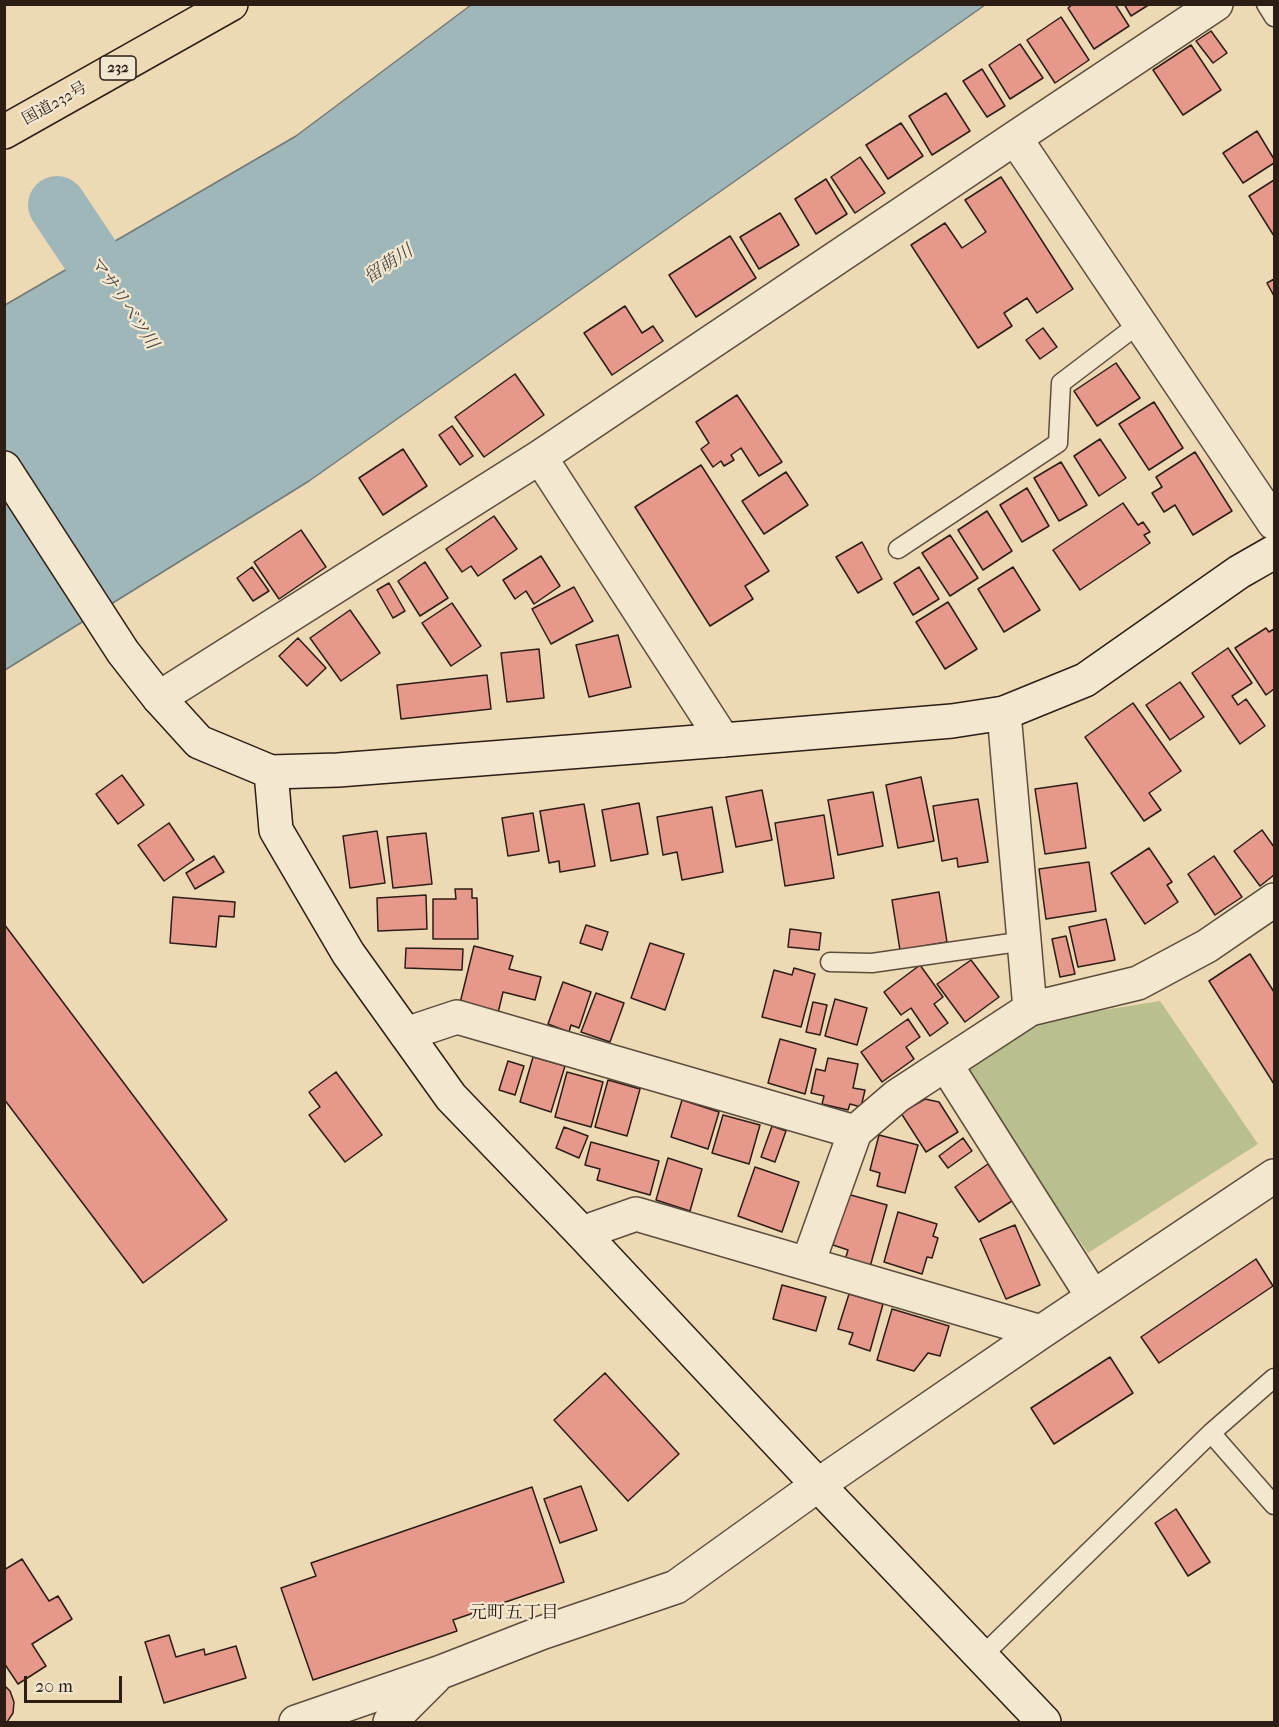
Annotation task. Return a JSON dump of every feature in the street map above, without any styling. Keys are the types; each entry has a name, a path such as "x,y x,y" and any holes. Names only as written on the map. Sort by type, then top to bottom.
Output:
{"highway":[{"name":"国道232号","path":"4,132 231,4"}],"street":[{"path":"159,698 540,458 1216,4"},
{"path":"1015,138 1275,523"},
{"path":"540,458 723,740"},
{"path":"4,468 123,652 159,698 199,742 271,772 338,770 723,740 952,721 1004,713 1085,680 1239,572 1275,552"},
{"path":"1004,713 1030,1009"},
{"path":"271,772 276,830 348,953 451,1096 1044,1722"},
{"path":"808,1263 855,1132 897,1096 1030,1009 1138,983 1207,946 1275,900"},
{"path":"406,1034 457,1017 855,1132"},
{"path":"946,1065 1093,1297"},
{"path":"296,1722 441,1672 541,1633 676,1587 818,1485 1041,1332 1275,1176"},
{"path":"582,1233 636,1214 1041,1332"},
{"path":"390,1722 441,1672"}],"lane":[{"path":"1266,4 1275,17"},
{"path":"898,549 1058,443 1061,383 1140,323"},
{"path":"830,962 872,963 1025,941"},
{"path":"981,1657 1211,1433 1275,1378"},
{"path":"1211,1433 1275,1506"}],"green space":[{"path":"1160,1001 1258,1144 1088,1253 965,1071 1043,1020"}],"water":[{"name":"留萌川","path":"471,5 985,5 309,481 5,670 5,305 296,136"}],"building":[{"path":"1073,4 1115,4 1129,26 1094,49 1068,8"},
{"path":"1124,4 1150,4 1131,16"},
{"path":"1061,17 1089,60 1055,83 1027,40"},
{"path":"1211,31 1227,53 1213,63 1196,41"},
{"path":"1020,44 1043,78 1010,99 989,65"},
{"path":"1191,45 1221,90 1183,115 1153,70"},
{"path":"982,69 1005,106 987,117 963,81"},
{"path":"946,93 970,131 932,155 909,116"},
{"path":"901,123 923,156 888,179 866,145"},
{"path":"1257,131 1274,159 1274,163 1243,183 1223,153"},
{"path":"860,157 885,193 855,213 831,177"},
{"path":"1001,177 1073,289 1037,313 1027,298 1004,313 1012,326 978,348 911,245 945,223 962,248 986,232 965,200"},
{"path":"826,179 847,214 816,234 795,199"},
{"path":"1274,180 1274,236 1249,196"},
{"path":"780,213 799,245 759,269 740,237"},
{"path":"730,236 756,278 696,317 669,275"},
{"path":"1274,279 1274,296 1267,283"},
{"path":"625,306 642,333 653,326 663,341 612,375 584,333"},
{"path":"1043,328 1057,347 1040,359 1026,340"},
{"path":"1116,363 1140,398 1097,426 1074,391"},
{"path":"515,374 544,415 484,457 455,417"},
{"path":"737,395 782,462 759,476 741,448 731,455 734,460 724,466 721,461 713,467 701,449 709,443 696,422"},
{"path":"1154,402 1183,448 1149,470 1119,424"},
{"path":"452,426 473,456 460,465 439,435"},
{"path":"1100,439 1126,478 1099,496 1074,456"},
{"path":"403,449 427,486 383,515 359,478"},
{"path":"1195,452 1232,511 1193,535 1175,505 1164,512 1152,493 1162,487 1156,477"},
{"path":"1061,462 1087,505 1059,521 1034,478"},
{"path":"701,465 769,571 745,586 753,599 710,626 635,507"},
{"path":"786,472 808,505 764,534 742,501"},
{"path":"1027,488 1049,526 1022,542 1000,505"},
{"path":"1123,503 1138,525 1143,522 1150,532 1144,535 1150,543 1080,590 1053,550"},
{"path":"987,511 1012,551 983,570 958,530"},
{"path":"494,516 517,549 478,576 471,566 462,572 446,549"},
{"path":"301,530 326,567 279,599 254,562"},
{"path":"950,535 978,578 950,596 922,553"},
{"path":"862,542 882,579 858,593 836,557"},
{"path":"541,556 560,586 534,604 526,591 515,599 503,580"},
{"path":"425,562 448,598 420,616 398,581"},
{"path":"252,567 269,591 253,601 237,578"},
{"path":"919,567 939,599 913,615 894,583"},
{"path":"1013,567 1040,610 1004,632 978,589"},
{"path":"389,583 405,611 393,618 377,590"},
{"path":"574,587 593,621 551,644 532,609"},
{"path":"948,602 977,649 945,669 916,622"},
{"path":"452,603 481,646 451,666 422,623"},
{"path":"350,610 380,653 341,681 310,638"},
{"path":"1266,628 1269,632 1274,629 1274,689 1266,695 1235,648"},
{"path":"618,635 631,687 589,697 576,645"},
{"path":"298,638 326,668 307,686 279,656"},
{"path":"1228,648 1252,683 1232,696 1238,705 1246,699 1265,726 1240,744 1192,673"},
{"path":"539,649 544,698 507,702 501,653"},
{"path":"487,675 491,709 401,719 397,685"},
{"path":"1180,682 1204,717 1170,740 1146,705"},
{"path":"1133,703 1181,771 1149,793 1161,810 1144,821 1085,737"},
{"path":"122,775 144,805 118,824 96,794"},
{"path":"921,777 934,841 898,848 886,785"},
{"path":"1077,783 1086,848 1045,854 1035,789"},
{"path":"762,790 772,840 736,847 726,797"},
{"path":"873,792 883,846 838,855 828,800"},
{"path":"978,799 988,862 958,867 957,858 942,861 933,806"},
{"path":"639,803 648,854 611,861 602,810"},
{"path":"584,804 595,866 560,872 559,861 549,863 540,811"},
{"path":"712,807 723,872 682,880 677,852 663,855 657,817"},
{"path":"533,813 539,851 508,856 502,818"},
{"path":"824,815 834,878 785,886 775,823"},
{"path":"169,823 194,860 164,881 138,845"},
{"path":"1262,830 1274,847 1274,875 1260,886 1234,851"},
{"path":"377,831 385,883 350,888 343,836"},
{"path":"426,833 432,884 393,888 387,837"},
{"path":"1149,848 1172,882 1167,885 1178,902 1145,924 1111,873"},
{"path":"214,856 224,872 195,889 186,873"},
{"path":"1214,856 1242,897 1215,915 1188,874"},
{"path":"1089,862 1096,911 1046,919 1039,869"},
{"path":"455,889 472,889 472,898 477,898 478,939 433,939 433,899 456,899"},
{"path":"939,892 947,942 900,950 892,900"},
{"path":"426,895 427,929 378,931 377,898"},
{"path":"173,897 235,902 234,917 219,916 216,947 170,943"},
{"path":"1106,919 1115,960 1078,967 1069,927"},
{"path":"4,924 227,1220 143,1283 4,1099"},
{"path":"586,925 608,932 602,950 580,943"},
{"path":"790,929 821,933 819,950 788,947"},
{"path":"1066,936 1075,974 1060,977 1052,939"},
{"path":"650,943 684,954 665,1010 631,998"},
{"path":"474,946 513,956 509,969 541,977 535,1000 503,992 498,1013 460,1003"},
{"path":"406,948 463,949 462,970 405,968"},
{"path":"1250,954 1274,992 1274,1084 1209,981"},
{"path":"971,960 999,997 965,1022 937,984"},
{"path":"920,965 943,997 934,1004 948,1023 930,1036 911,1008 901,1015 884,992"},
{"path":"794,968 815,974 801,1027 762,1017 774,970 792,975"},
{"path":"563,982 591,992 579,1028 571,1025 569,1032 548,1024"},
{"path":"596,993 624,1003 610,1042 581,1032"},
{"path":"835,999 867,1008 857,1045 825,1036"},
{"path":"813,1002 827,1005 820,1035 806,1032"},
{"path":"908,1019 920,1037 906,1047 914,1059 882,1082 861,1052"},
{"path":"780,1039 816,1049 805,1094 768,1083"},
{"path":"533,1057 565,1066 551,1112 520,1102"},
{"path":"828,1058 858,1064 853,1088 865,1090 861,1107 850,1104 848,1110 822,1104 824,1096 811,1093 816,1069 825,1071"},
{"path":"508,1061 524,1066 515,1095 499,1090"},
{"path":"336,1072 382,1135 345,1162 309,1115 320,1107 309,1092"},
{"path":"567,1072 603,1082 591,1127 555,1117"},
{"path":"608,1080 640,1089 627,1136 595,1127"},
{"path":"925,1099 939,1102 958,1132 926,1152 901,1113"},
{"path":"682,1100 719,1112 708,1149 671,1137"},
{"path":"723,1115 760,1125 749,1164 712,1153"},
{"path":"772,1126 786,1131 775,1162 761,1157"},
{"path":"564,1127 588,1136 579,1158 556,1148"},
{"path":"879,1135 918,1145 905,1193 877,1186 880,1173 870,1170"},
{"path":"963,1138 972,1151 948,1168 939,1156"},
{"path":"591,1142 659,1161 650,1195 597,1180 600,1169 585,1165"},
{"path":"668,1158 702,1169 690,1211 656,1200"},
{"path":"988,1164 1012,1201 979,1222 955,1187"},
{"path":"755,1167 799,1182 782,1232 738,1216"},
{"path":"847,1194 887,1205 870,1267 845,1260 848,1250 833,1245"},
{"path":"898,1212 937,1224 933,1236 938,1238 932,1258 927,1257 922,1274 884,1262"},
{"path":"1015,1225 1040,1285 1006,1299 980,1239"},
{"path":"1256,1259 1273,1286 1159,1363 1141,1337"},
{"path":"782,1285 826,1297 816,1331 773,1319"},
{"path":"849,1294 883,1304 870,1351 849,1344 853,1333 838,1329"},
{"path":"892,1309 949,1326 940,1356 928,1353 914,1371 877,1360"},
{"path":"1110,1357 1133,1393 1054,1444 1031,1408"},
{"path":"605,1373 679,1454 628,1501 554,1420"},
{"path":"581,1486 597,1530 560,1543 544,1499"},
{"path":"532,1487 564,1582 453,1620 457,1631 313,1680 281,1588 316,1576 311,1563"},
{"path":"1176,1509 1210,1562 1188,1576 1155,1523"},
{"path":"22,1559 49,1601 58,1596 72,1619 32,1644 46,1666 18,1684 4,1663 4,1570"},
{"path":"169,1635 176,1657 204,1649 205,1655 236,1646 246,1678 164,1703 145,1642"},
{"path":"4,1685 10,1691 14,1702 13,1713 7,1722 4,1722"}],"waterway":[{"name":"マサリベツ川","path":"57,205 135,322"}],"district":[{"name":"元町五丁目","path":"514,1614"}]}
